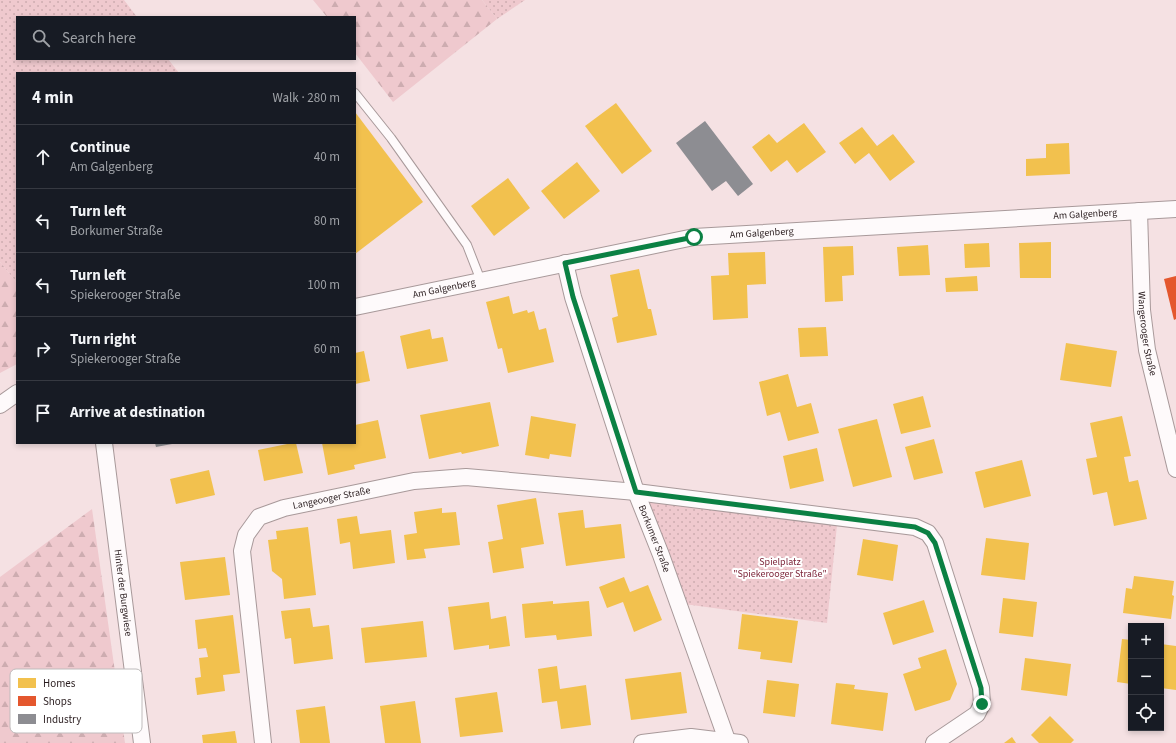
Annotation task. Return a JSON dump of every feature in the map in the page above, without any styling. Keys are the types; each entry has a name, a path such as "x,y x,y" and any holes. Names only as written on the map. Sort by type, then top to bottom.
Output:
{"street":[{"name":"Am Galgenberg","path":"356,307 694,237 1176,209"},
{"name":"Wangerooger Straße","path":"1139,211 1142,310 1147,350 1175,459"},
{"name":"Borkumer Straße","path":"565,263 573,297 636,492 732,743"},
{"path":"0,405 16,394"},
{"name":"Hinter der Burgwiese","path":"104,444 133,669"},
{"name":"Langeooger Straße","path":"263,743 242,551 246,535 259,518 284,508 406,483 466,477 636,492 915,527 928,533 935,543 979,681 982,704 977,714 934,743"},
{"name":"Hinter der Burgwiese","path":"141,733 142,743"},
{"path":"642,743 691,737 732,743"}],"lane":[{"path":"356,94 391,138 467,245 481,281"}],"green space":[{"path":"0,0 124,0 136,16 16,16 16,60 169,60 178,72 16,72 16,282 0,262"},
{"path":"313,0 482,0 497,19 393,102 356,54 356,16 326,16"},
{"path":"482,0 525,0 497,19"},
{"path":"0,262 16,282 16,365 0,373"},
{"name":"Spielplatz \"Spiekerooger Straße\"","path":"646,501 837,525 827,623 684,604"},
{"path":"92,509 115,669 10,669 10,733 124,733 125,743 0,743 0,577"}],"building: Homes":[{"path":"616,103 652,151 622,174 585,126"},
{"path":"356,113 423,202 356,253"},
{"path":"804,123 826,152 797,173 787,160 771,172 752,147 769,134 777,143"},
{"path":"862,127 877,146 893,134 915,162 890,181 869,153 855,164 839,143"},
{"path":"1069,143 1070,174 1026,176 1026,159 1046,158 1046,144"},
{"path":"577,162 600,191 564,219 541,191"},
{"path":"508,178 530,208 494,236 471,206"},
{"path":"1051,242 1051,278 1020,278 1019,243"},
{"path":"989,243 990,267 965,268 964,244"},
{"path":"928,245 930,275 899,276 897,247"},
{"path":"853,246 854,275 842,276 843,301 825,302 823,247"},
{"path":"765,252 766,284 747,285 748,318 713,320 711,276 729,275 728,253"},
{"path":"639,269 648,309 651,309 657,335 617,343 612,318 618,316 610,275"},
{"path":"977,276 978,291 946,292 945,278"},
{"path":"509,296 513,314 527,310 528,313 534,311 539,330 546,328 554,362 508,373 502,348 498,349 486,302"},
{"path":"826,327 828,356 800,357 798,328"},
{"path":"430,329 432,339 443,337 448,361 407,369 400,336"},
{"path":"1066,343 1117,351 1111,387 1060,380"},
{"path":"364,351 370,381 356,384 356,353"},
{"path":"788,374 797,407 811,403 819,433 788,441 780,412 767,416 759,382"},
{"path":"923,396 931,427 901,434 893,404"},
{"path":"490,402 499,446 429,459 420,415"},
{"path":"531,416 576,424 571,457 550,454 549,459 525,455"},
{"path":"1122,416 1131,456 1124,457 1129,482 1138,480 1147,519 1114,526 1107,492 1093,495 1086,459 1097,457 1090,423"},
{"path":"877,419 892,477 853,487 838,429"},
{"path":"378,420 386,458 354,465 355,469 328,475 322,444 356,444 356,425"},
{"path":"934,439 943,473 914,480 905,447"},
{"path":"287,444 296,444 303,473 264,481 258,450"},
{"path":"817,448 824,481 790,489 783,456"},
{"path":"1022,460 1031,496 984,508 975,472"},
{"path":"209,470 215,495 176,504 170,479"},
{"path":"536,498 544,544 521,548 524,568 493,573 488,542 503,539 497,505"},
{"path":"442,508 442,513 456,512 460,545 424,549 426,558 407,560 404,535 417,533 414,512"},
{"path":"583,510 585,528 621,524 625,558 566,566 558,513"},
{"path":"357,516 360,534 391,530 395,563 353,569 350,542 340,544 337,519"},
{"path":"308,527 316,595 284,599 282,579 272,571 268,540 277,539 276,531"},
{"path":"986,538 1029,543 1025,580 981,575"},
{"path":"863,539 898,545 893,581 857,575"},
{"path":"225,557 230,595 185,600 180,562"},
{"path":"1134,576 1174,581 1171,619 1123,613 1126,588 1132,589"},
{"path":"624,577 630,592 648,585 662,620 634,632 623,602 607,608 599,587"},
{"path":"1003,598 1037,602 1033,637 999,633"},
{"path":"924,600 934,632 893,645 883,613"},
{"path":"553,601 553,604 589,601 592,636 557,640 556,635 525,638 522,604"},
{"path":"489,602 491,619 506,616 510,646 489,649 489,645 454,650 448,607"},
{"path":"310,608 313,627 329,625 333,659 294,664 291,638 285,639 281,611"},
{"path":"742,614 798,621 792,663 760,659 761,652 738,649"},
{"path":"233,615 240,673 223,675 225,691 197,695 195,678 201,677 199,658 208,657 206,648 198,649 195,620"},
{"path":"423,621 427,657 365,663 361,628"},
{"path":"1122,639 1128,640 1128,684 1117,682"},
{"path":"1164,644 1176,646 1176,690 1164,688"},
{"path":"946,649 957,684 950,700 915,711 903,674 921,668 918,658"},
{"path":"1025,658 1071,664 1067,696 1021,690"},
{"path":"557,666 560,689 586,685 591,725 561,729 557,701 542,703 538,669"},
{"path":"681,672 687,713 631,720 625,679"},
{"path":"767,680 799,684 795,717 763,713"},
{"path":"836,683 855,685 854,689 888,693 883,731 831,724"},
{"path":"497,692 503,732 460,737 455,698"},
{"path":"415,701 421,743 385,743 380,706"},
{"path":"325,706 330,743 300,743 296,710"},
{"path":"1050,716 1074,740 1071,743 1039,743 1031,735"},
{"path":"235,731 237,743 203,743 202,735"},
{"path":"1012,737 1016,743 1004,743"}],"building: Shops":[{"path":"1176,276 1176,319 1174,320 1164,279"}],"building: Industry":[{"path":"705,121 753,184 738,196 726,181 712,191 676,143"},
{"path":"155,444 172,444 156,447"}],"route":[{"path":"694,237 565,263 573,297 636,492 915,527 928,533 935,543 981,688 982,704"}]}
